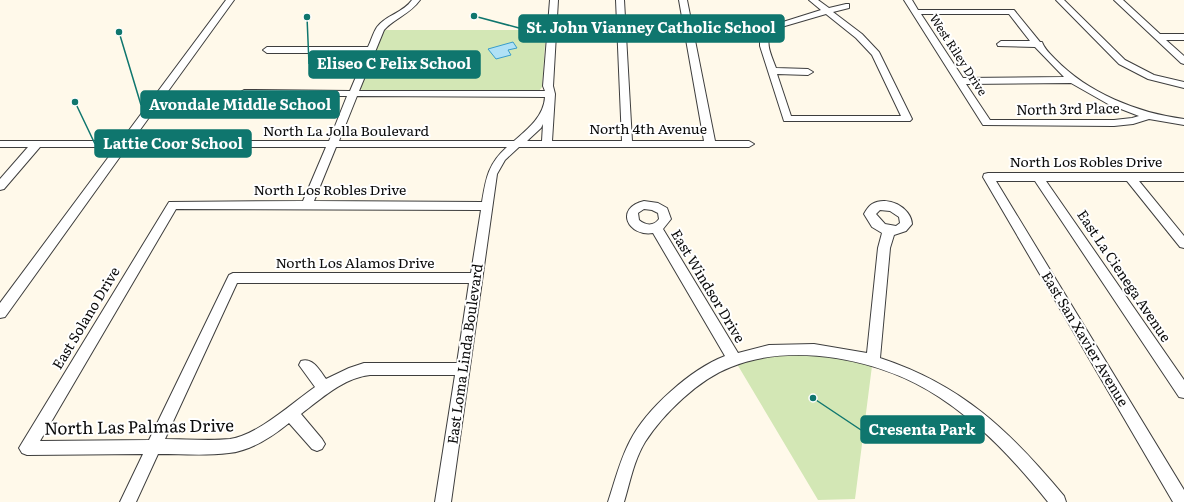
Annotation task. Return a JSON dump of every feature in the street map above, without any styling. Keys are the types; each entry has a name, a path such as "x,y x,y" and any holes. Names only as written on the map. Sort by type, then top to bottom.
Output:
{"street":[{"path":"0,313 230,0"},
{"path":"307,205 371,50 383,25 409,10 416,0"},
{"path":"547,143 550,94 548,86 554,0"},
{"path":"620,0 627,143"},
{"path":"682,0 710,143"},
{"path":"813,0 827,11 859,36 876,54 907,119 787,119 763,41 764,34 776,26 827,11 846,6"},
{"name":"West Riley Drive","path":"908,0 987,123"},
{"path":"1060,0 1122,62 1151,77 1184,85"},
{"path":"1118,0 1184,61"},
{"path":"916,12 1011,12 1059,68 1073,80 1147,116 1184,122"},
{"path":"756,25 768,30"},
{"path":"1158,37 1184,37"},
{"path":"1001,44 1039,44"},
{"path":"266,50 371,50"},
{"path":"772,72 808,72"},
{"path":"960,81 1073,80"},
{"path":"244,93 550,94"},
{"name":"East Loma Linda Boulevard","path":"443,502 487,206 494,170 501,158 537,126 549,104"},
{"name":"North 3rd Place","path":"987,123 1114,123 1132,121 1147,116"},
{"name":"North La Jolla Boulevard","path":"0,144 516,145 547,143"},
{"name":"North 4th Avenue","path":"547,143 749,144"},
{"path":"0,186 37,144"},
{"name":"North Los Robles Drive","path":"988,177 1184,177"},
{"name":"East San Xavier Avenue","path":"988,177 1182,502"},
{"name":"East La Cienega Avenue","path":"1038,177 1184,392"},
{"path":"1130,177 1184,244"},
{"name":"North Los Robles Drive","path":"173,205 487,206"},
{"name":"East Solano Drive","path":"27,448 173,205"},
{"name":"East Windsor Drive","path":"656,228 734,359"},
{"path":"873,361 884,248 888,230"},
{"name":"North Los Alamos Drive","path":"154,446 233,278 476,278"},
{"path":"616,502 639,439 670,399 684,386 700,375 734,359 771,350 801,348 832,351 873,361 903,371 944,392 979,417 1020,456 1058,502"},
{"path":"306,365 325,388"},
{"name":"North Las Palmas Drive","path":"27,448 154,446 218,447 244,443 344,376 360,370 463,369"},
{"path":"290,413 317,444"},
{"path":"128,502 154,446"}],"green space":[{"path":"383,30 546,30 542,87 539,91 362,90 360,88"},
{"path":"801,348 872,366 855,499 818,500 734,359"}],"water":[{"path":"513,42 517,48 508,50 511,55 496,59 488,49"}],"place":[{"name":"St. John Vianney Catholic School","path":"474,16"},
{"name":"Eliseo C Felix School","path":"307,17"},
{"name":"Avondale Middle School","path":"119,32"},
{"name":"Lattie Coor School","path":"75,102"},
{"name":"Cresenta Park","path":"813,398"}]}
